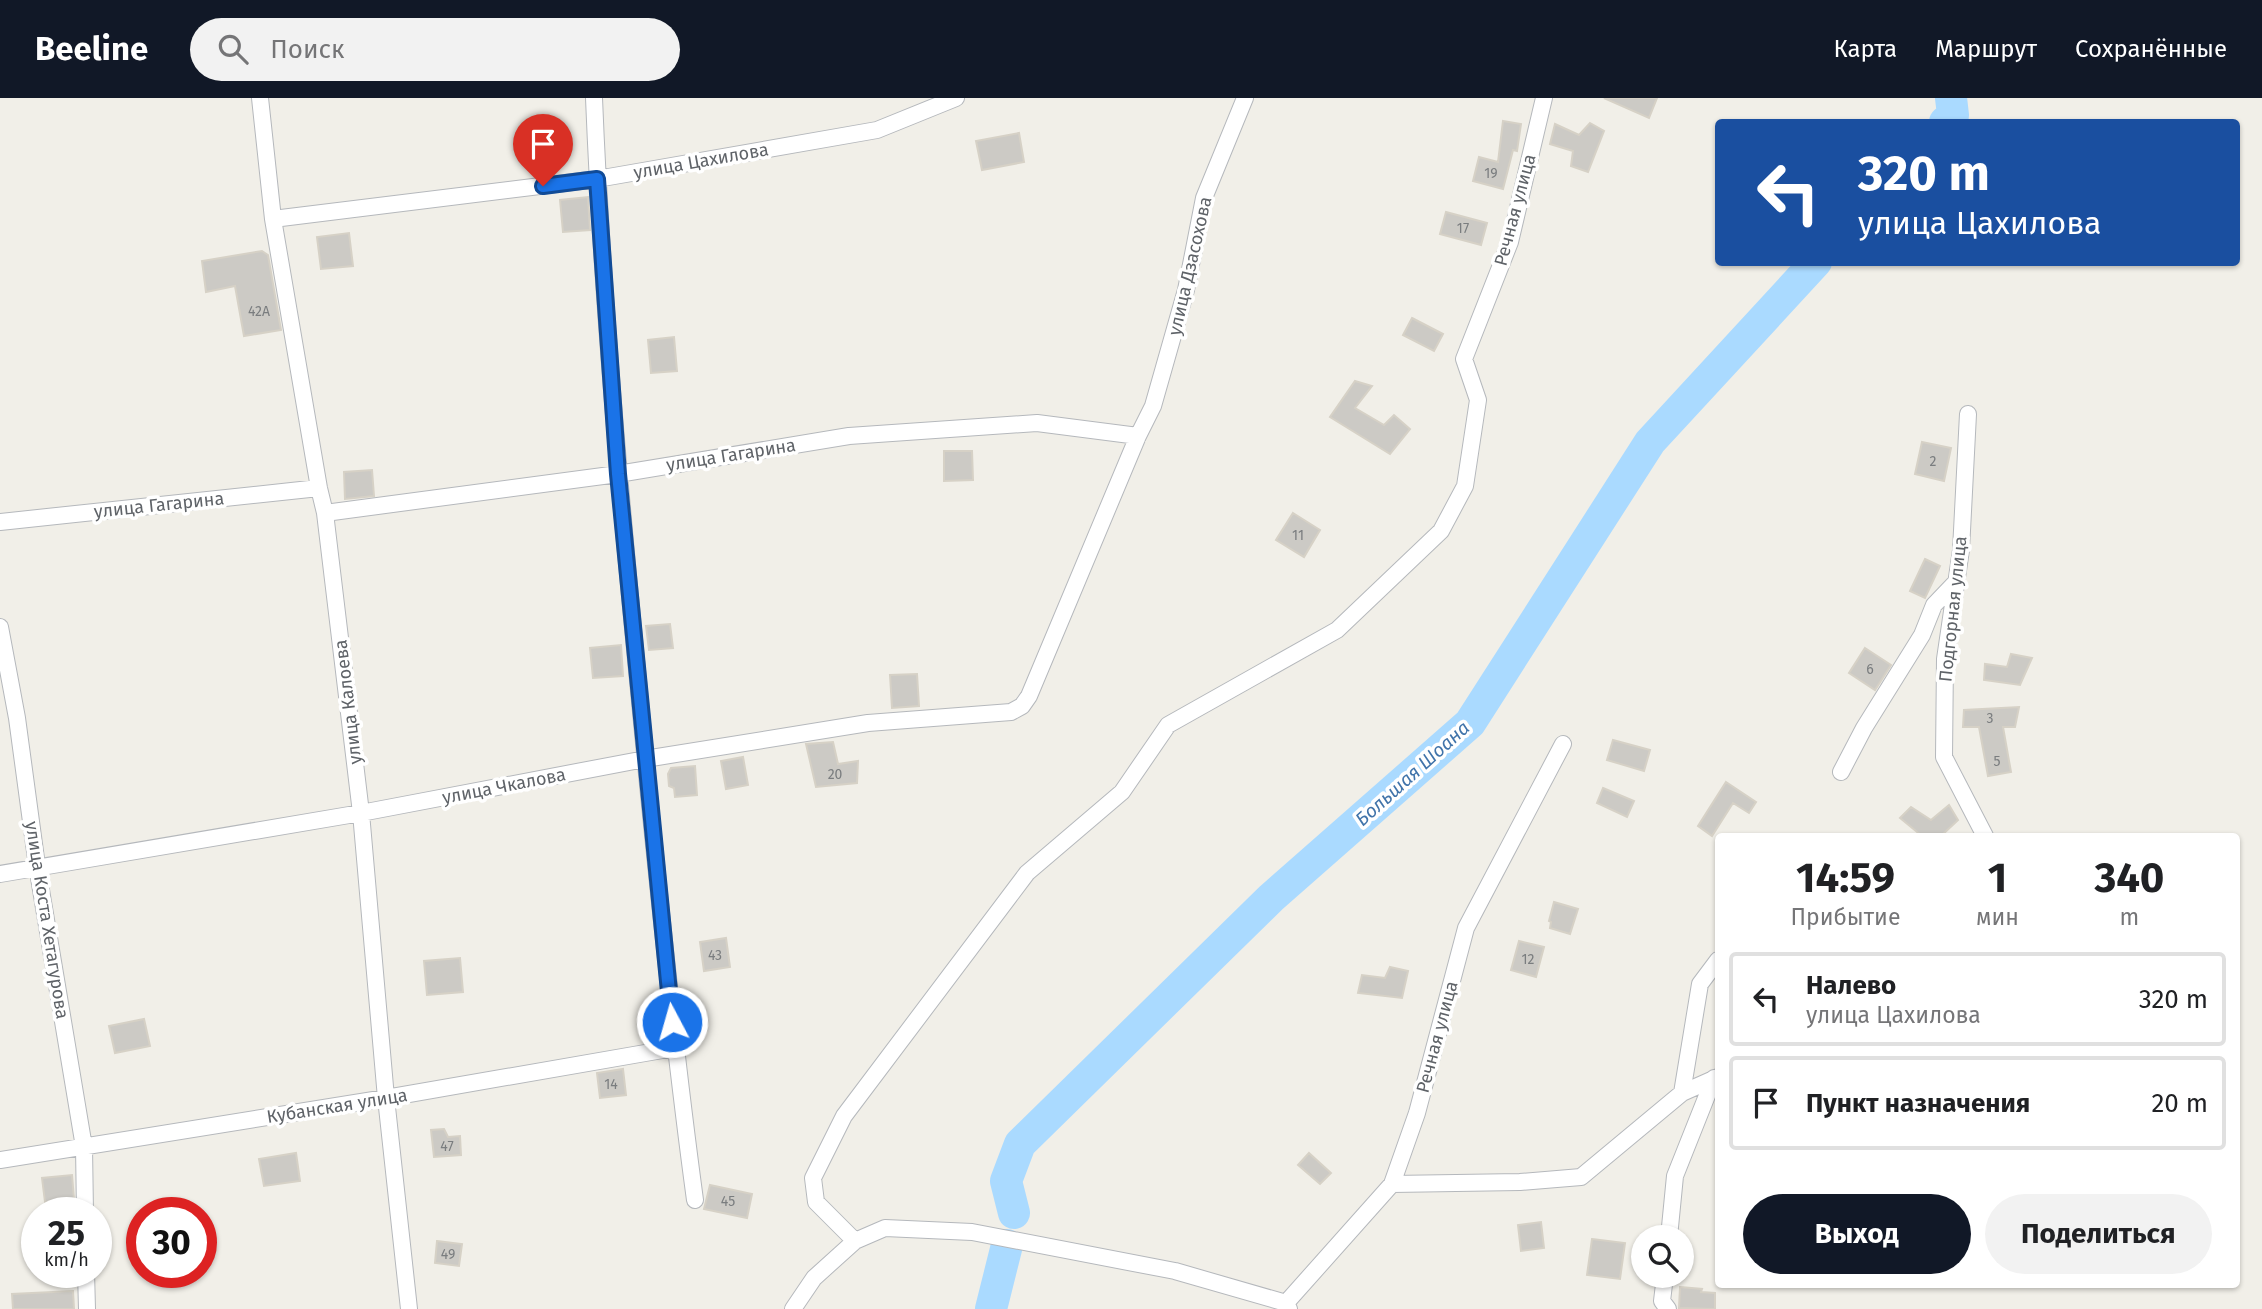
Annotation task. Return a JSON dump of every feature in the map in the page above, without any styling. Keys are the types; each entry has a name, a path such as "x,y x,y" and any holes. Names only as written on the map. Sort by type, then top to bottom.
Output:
{"street":[{"name":"улица Калоева","path":"260,98 273,219 318,488 325,513 361,813 386,1098 409,1309"},
{"path":"594,98 597,179 618,474 674,1048 695,1199"},
{"name":"улица Цахилова","path":"273,219 597,179 877,130 956,98"},
{"name":"улица Дзасохова","path":"1011,712 1022,706 1029,696 1153,406 1186,290 1204,198 1245,98"},
{"name":"Речная улица","path":"856,1241 816,1202 813,1178 844,1116 1027,873 1122,792 1168,725 1337,630 1441,531 1465,486 1478,400 1464,359 1510,242 1544,98"},
{"name":"Подгорная улица","path":"1968,414 1961,550 1945,659 1944,757 1983,833"},
{"name":"улица Гагарина","path":"325,513 618,474 849,436 1037,424 1138,436"},
{"name":"улица Гагарина","path":"0,522 318,488"},
{"path":"1841,772 1864,728 1922,635 1934,605 1956,582"},
{"name":"улица Коста Хетагурова","path":"0,627 17,718 37,866 84,1147 85,1197"},
{"name":"улица Чкалова","path":"0,874 361,813 645,759 868,723 1011,712"},
{"name":"Речная улица","path":"1287,1306 1392,1184 1417,1113 1466,928 1563,744"},
{"path":"1682,1093 1700,984 1715,964"},
{"name":"Кубанская улица","path":"0,1160 386,1098 674,1048"},
{"path":"1392,1184 1520,1182 1581,1177 1682,1093 1715,1078"},
{"path":"1670,1225 1675,1176 1715,1080"},
{"path":"793,1309 814,1278 856,1241 885,1228 972,1232 1175,1270 1287,1306"},
{"path":"86,1288 87,1309"},
{"path":"1664,1288 1662,1301 1668,1309"}],"building":[{"path":"1604,98 1657,98 1649,118"},
{"path":"1503,121 1521,124 1517,151 1513,150 1503,189 1473,181 1479,157 1498,162"},
{"path":"1590,123 1604,131 1588,172 1571,166 1573,151 1550,144 1555,124 1579,135"},
{"path":"1019,133 1024,162 982,170 976,141"},
{"path":"588,197 590,230 563,232 560,200"},
{"path":"1446,212 1487,223 1481,245 1440,234"},
{"path":"349,233 353,266 321,269 317,237"},
{"path":"262,251 268,255 281,330 244,336 235,286 206,292 202,261"},
{"path":"1412,318 1443,334 1434,351 1403,335"},
{"path":"674,337 677,371 651,373 648,340"},
{"path":"1355,381 1372,386 1355,408 1384,425 1394,415 1410,429 1390,454 1330,417"},
{"path":"1922,442 1951,448 1944,481 1915,474"},
{"path":"944,451 972,451 973,480 944,481"},
{"path":"372,470 374,496 345,499 344,472"},
{"path":"1293,513 1320,530 1304,557 1276,540"},
{"path":"1925,559 1940,566 1925,598 1910,591"},
{"path":"670,624 673,648 649,650 646,626"},
{"path":"621,645 623,676 593,678 590,648"},
{"path":"1865,648 1891,665 1875,690 1849,673"},
{"path":"2011,654 2032,658 2020,685 1984,680 1985,664 2007,667"},
{"path":"917,674 919,706 892,708 890,675"},
{"path":"2019,707 2015,727 2003,727 2011,772 1988,776 1979,727 1963,727 1964,710"},
{"path":"1613,740 1650,750 1644,771 1607,760"},
{"path":"833,742 838,764 858,761 857,783 816,787 806,744"},
{"path":"743,757 748,785 726,789 721,761"},
{"path":"695,766 697,795 675,797 674,788 669,786 668,774 671,768"},
{"path":"1726,782 1756,802 1749,813 1733,803 1712,836 1698,826"},
{"path":"1603,788 1634,801 1627,817 1597,803"},
{"path":"1949,805 1958,820 1944,833 1918,833 1900,818 1911,807 1931,820"},
{"path":"1554,902 1578,909 1570,934 1550,928"},
{"path":"726,938 730,967 704,971 700,942"},
{"path":"1519,941 1544,947 1536,977 1511,970"},
{"path":"460,958 463,992 427,995 424,961"},
{"path":"1390,967 1408,971 1402,998 1358,993 1362,975 1385,978"},
{"path":"144,1019 150,1046 115,1053 109,1026"},
{"path":"623,1069 626,1095 600,1098 597,1073"},
{"path":"444,1129 448,1137 460,1136 461,1155 434,1157 431,1130"},
{"path":"296,1153 300,1181 264,1186 259,1159"},
{"path":"1309,1153 1331,1173 1320,1184 1298,1165"},
{"path":"72,1175 74,1197 44,1197 42,1178"},
{"path":"710,1185 752,1194 747,1218 704,1209"},
{"path":"1541,1222 1544,1248 1521,1251 1518,1225"},
{"path":"1592,1239 1625,1243 1620,1279 1587,1275"},
{"path":"437,1241 462,1244 459,1266 435,1263"},
{"path":"1680,1288 1702,1289 1701,1292 1715,1293 1715,1309 1679,1308"},
{"path":"73,1291 74,1309 13,1309 12,1294"}],"waterway":[{"name":"Большая Шоана","path":"1948,119 1953,115 1951,98"},
{"name":"Большая Шоана","path":"1014,1213 1006,1181 1020,1144 1271,898 1470,723 1650,442 1812,266"},
{"path":"991,1309 1007,1245"}],"route":[{"path":"543,186 597,179 618,474 672,1022"}]}
